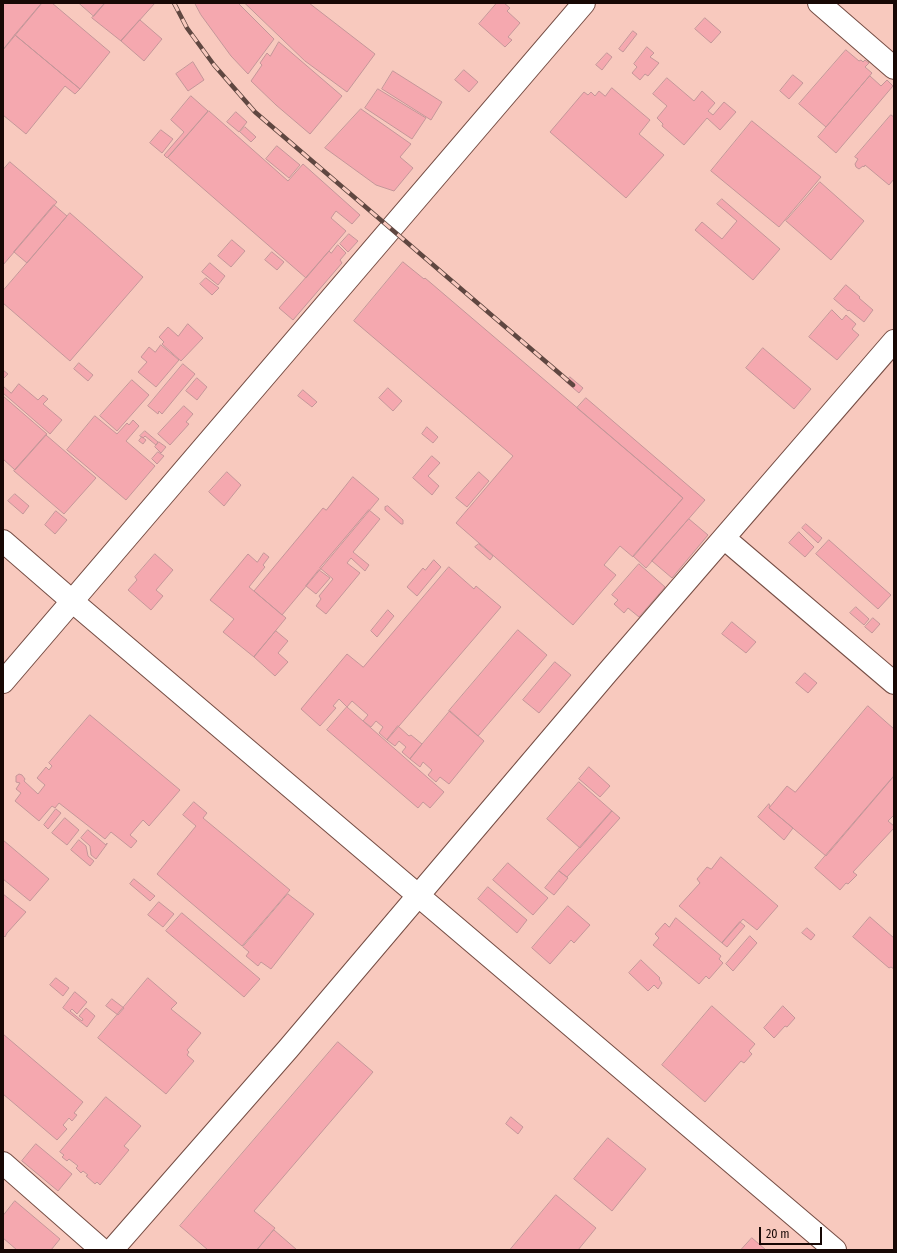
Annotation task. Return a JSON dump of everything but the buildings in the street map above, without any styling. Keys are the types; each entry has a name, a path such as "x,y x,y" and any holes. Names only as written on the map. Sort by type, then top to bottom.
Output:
{"lane":[{"path":"3,682 584,3"},
{"path":"819,3 894,68"},
{"path":"112,1250 288,1049 894,341"},
{"path":"724,538 894,683"},
{"path":"3,541 835,1250"},
{"path":"3,1163 102,1250"}],"railway":[{"path":"174,3 187,28 214,65 255,112 573,385"}]}
